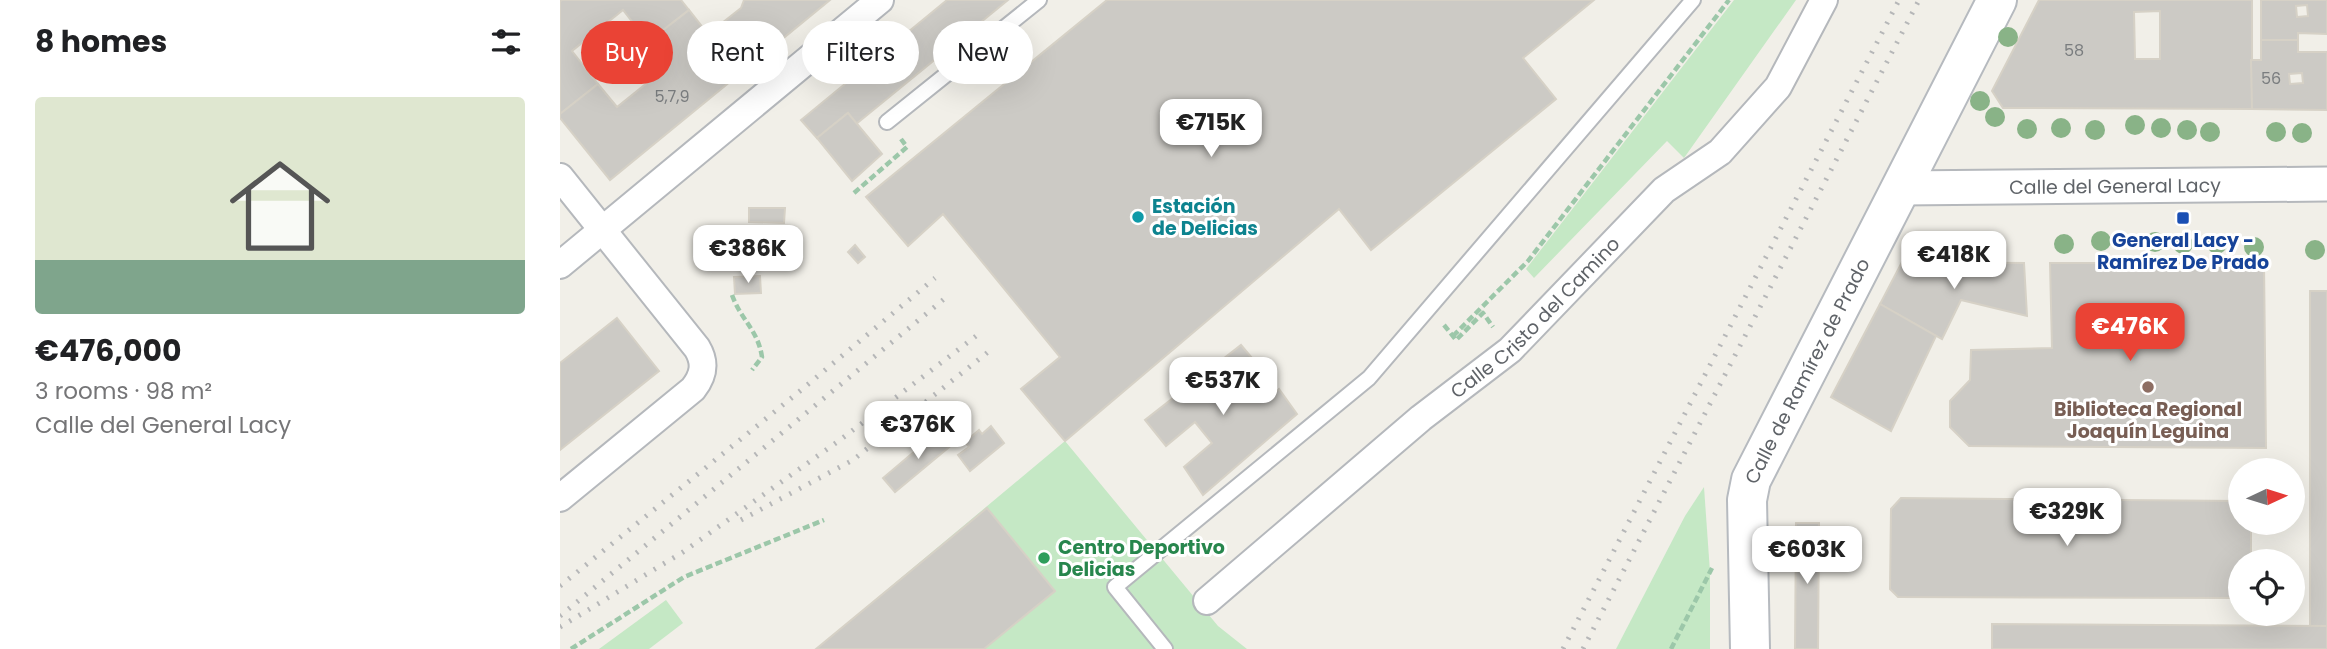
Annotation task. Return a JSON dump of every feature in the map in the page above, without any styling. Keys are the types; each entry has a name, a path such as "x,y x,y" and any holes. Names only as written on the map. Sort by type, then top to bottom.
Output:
{"main road":[{"name":"Calle de Ramírez de Prado","path":"1750,649 1747,500 1751,480 1997,0"}],"street":[{"path":"560,265 880,0"},
{"name":"Calle Cristo del Camino","path":"1207,601 1421,418 1510,350 1664,190 1720,152 1779,87 1824,0"},
{"path":"560,177 697,348 703,369 701,379 693,388 560,498"},
{"name":"Calle del General Lacy","path":"1901,188 2327,184"}],"lane":[{"path":"887,122 1039,0"},
{"path":"1165,649 1115,587 1369,378 1693,0"}],"path":[{"path":"1483,313 1454,338 1528,261 1730,0"},
{"path":"854,193 908,147 887,122"},
{"path":"732,295 737,308 759,339 762,357 752,370"},
{"path":"571,649 684,577 824,520"}],"green space":[{"path":"1734,0 1796,0 1684,158 1667,141 1534,278 1526,269"},
{"name":"Centro Deportivo Delicias","path":"1065,441 1218,626 1247,649 816,649"},
{"path":"1704,487 1710,572 1710,649 1616,649 1685,516"},
{"path":"666,600 683,623 649,649 599,649"}],"building":[{"path":"681,0 689,10 673,22 632,21 623,10 609,21 581,21 581,44 572,51 581,62 581,84 598,84 560,114 560,1"},
{"path":"744,0 830,0 788,34 788,21 724,21 741,8"},
{"path":"947,0 1008,0 982,21 933,21 933,61 919,73 919,23"},
{"name":"Estación de Delicias","path":"1107,0 1594,0 1523,58 1556,99 1371,250 1339,209 1065,441 1021,389 1060,357 943,214 908,246 866,197 1004,84 1033,84 1033,60"},
{"path":"2039,0 2252,0 2252,109 2003,108 1992,91","holes":["2160,11 2160,59 2135,59 2134,12"]},
{"path":"2261,0 2327,0 2327,34 2298,33 2298,40 2261,40","holes":["2307,5 2308,16 2297,17 2296,6"]},
{"path":"689,10 698,21 687,21 687,84 727,84 610,180 560,118 560,114 598,84 617,107 646,84 673,84 673,22"},
{"path":"2261,40 2298,40 2298,52 2327,52 2327,110 2252,109 2251,60 2261,60","holes":["2302,73 2303,83 2290,84 2289,74"]},
{"path":"845,84 905,84 856,124 848,113 817,138 801,120"},
{"path":"848,113 882,154 852,181 817,138"},
{"path":"749,208 785,208 784,223 749,222"},
{"path":"855,245 865,257 858,263 848,252"},
{"path":"1902,262 2024,263 2027,316 1961,300 1942,339 1880,304"},
{"path":"2050,263 2264,263 2266,448 1969,446 1950,427 1950,401 1970,380 1971,350 2052,348"},
{"path":"760,276 761,293 735,294 734,277"},
{"path":"2310,291 2327,291 2327,626 2310,626"},
{"path":"1880,304 1936,336 1891,431 1831,397"},
{"path":"617,318 659,371 560,450 560,363"},
{"path":"1241,345 1263,371 1251,380 1266,400 1279,389 1297,414 1203,495 1184,467 1212,443 1195,422 1166,446 1145,420"},
{"path":"991,426 1004,443 970,471 958,455 969,447 965,442 979,430 982,434"},
{"path":"940,430 953,444 895,492 883,478"},
{"path":"1901,498 2228,501 2228,536 2251,536 2251,549 2228,549 2228,598 1898,597 1890,589 1891,509"},
{"path":"987,508 1055,591 984,649 816,649"},
{"path":"1796,523 1819,523 1818,649 1795,649"},
{"path":"1992,624 2327,626 2327,649 1992,649"}],"railway":[{"path":"1563,649 1899,0"},
{"path":"1583,649 1919,0"},
{"path":"560,586 935,278"},
{"path":"560,616 949,295"},
{"path":"560,627 683,552 840,440 980,333"},
{"path":"741,520 853,460 993,348"}],"place":[{"name":"Estación de Delicias","path":"1138,217"},
{"name":"General Lacy - Ramírez De Prado","path":"2183,218"},
{"name":"Biblioteca Regional Joaquín Leguina","path":"2148,387"},
{"name":"Centro Deportivo Delicias","path":"1044,558"}]}
